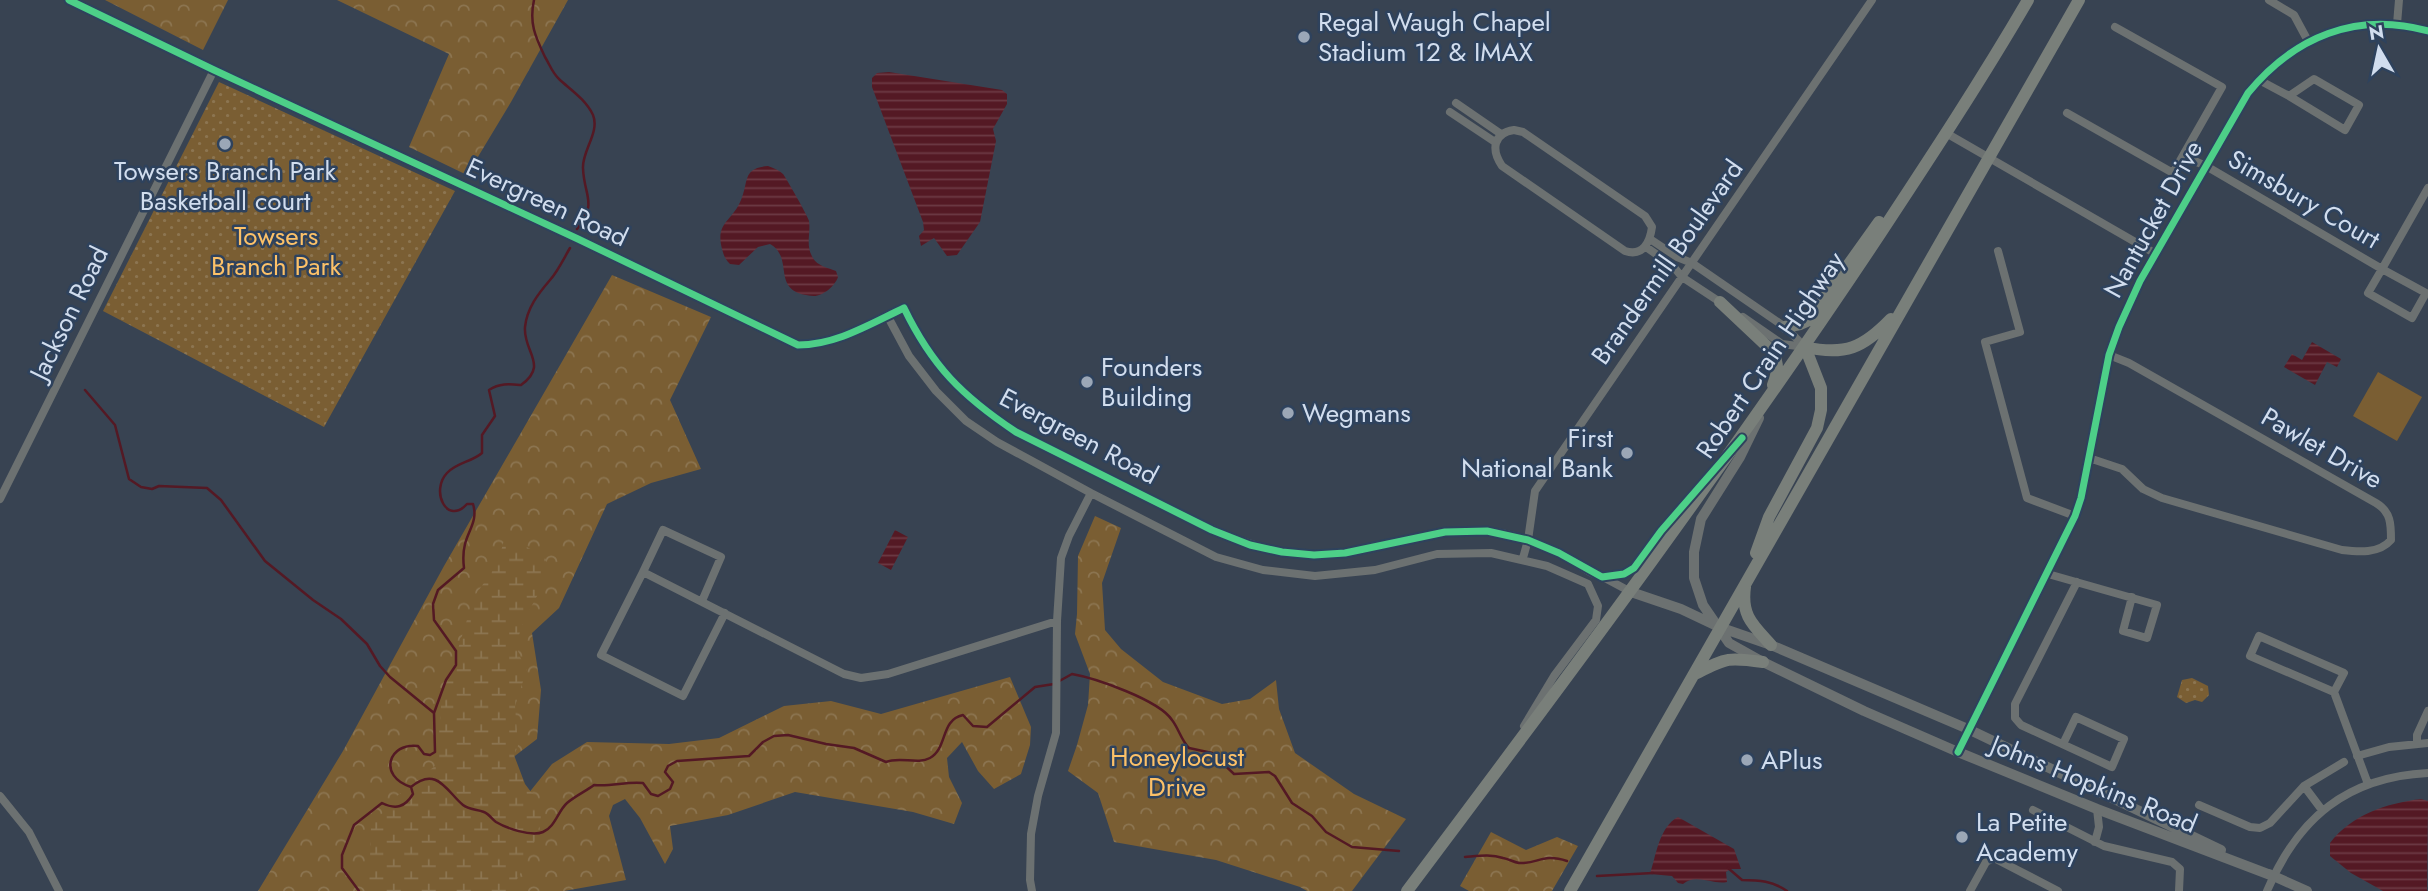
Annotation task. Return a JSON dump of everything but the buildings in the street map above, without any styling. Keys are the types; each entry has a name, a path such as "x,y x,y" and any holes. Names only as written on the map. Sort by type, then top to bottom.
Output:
{"highway":[{"path":"1570,891 2079,0"},
{"name":"Robert Crain Highway","path":"1406,891 1631,592 1742,438 1946,133 2025,3"},
{"path":"1785,327 1809,320 1866,238 1918,176"},
{"path":"1720,302 1772,351 1778,362 1777,375 1767,402"},
{"path":"1805,347 1829,353 1851,348 1874,337 1904,306"},
{"path":"1771,645 1750,622 1743,601 1746,583 1769,517 1817,428 1821,410 1821,388 1805,347"},
{"path":"1694,674 1723,659 1763,662"}],"street":[{"name":"Evergreen Road","path":"69,0 798,345 818,345 836,340 904,308 918,338 941,370 964,395 996,419 1016,432 1212,530 1250,545 1314,555 1380,548 1445,532 1487,531 1528,540 1559,553 1631,592"},
{"name":"Brandermill Boulevard","path":"1523,558 1535,491 1872,0"},
{"path":"2269,0 2294,15 2308,41"},
{"path":"2397,24 2399,0"},
{"name":"Nantucket Drive","path":"1958,752 2075,516 2109,355 2127,306 2248,93 2276,64 2308,41 2328,33 2352,27 2397,24 2428,31"},
{"path":"2067,113 2173,173 2183,156 2222,86 2115,27"},
{"name":"Jackson Road","path":"0,499 214,70"},
{"path":"2259,80 2345,130 2359,105 2314,79 2289,96"},
{"path":"1456,103 1501,134"},
{"path":"1450,112 1495,142"},
{"path":"1514,130 1523,132 1644,216 1652,227 1648,243 1639,252 1625,251 1502,166 1496,158 1495,142 1501,134 1514,130"},
{"path":"1946,133 2156,254"},
{"name":"Simsbury Court","path":"2183,156 2206,166 2426,293 2412,318 2368,293 2382,269"},
{"path":"2382,269 2428,188"},
{"path":"1648,243 1692,263 1785,327 1805,347"},
{"path":"1648,243 1682,277 1782,344 1805,347"},
{"path":"1998,251 2020,332 1985,342 2027,498 2075,516"},
{"name":"Evergreen Road","path":"887,315 909,356 929,382 966,421 997,442 1091,493 1216,556 1263,570 1304,575 1375,570 1427,556 1462,552 1491,553 1523,558 1588,584 1598,606 1596,620 1554,676 1499,767"},
{"name":"Pawlet Drive","path":"2089,458 2122,469 2143,489 2162,498 2342,550 2355,552 2379,549 2391,540 2390,522 2384,508 2129,363 2109,355"},
{"name":"Johns Hopkins Road","path":"1767,402 1740,457 1701,519 1693,552 1694,578 1703,606 1729,643 1864,711 1958,752 2097,809 2273,876"},
{"path":"1602,577 1624,574 1634,568 1661,531 1742,438"},
{"path":"1032,891 1031,834 1038,796 1056,733 1057,621 1061,558 1091,493"},
{"path":"702,601 721,557 663,530 601,655 683,696 725,613"},
{"path":"643,572 844,674 861,678 888,674 1057,621"},
{"path":"2048,574 2132,597 2157,604 2147,638 2123,631 2132,597"},
{"path":"2063,744 2076,717 2124,739 2112,766 2063,744 2021,725 2015,718 2015,704 2077,582"},
{"name":"Johns Hopkins Road","path":"1631,592 1771,645 1968,729 2307,891"},
{"path":"2334,692 2344,673 2259,636 2250,656 2334,692 2368,784"},
{"path":"2417,743 2417,735 2428,710"},
{"path":"2357,756 2389,747 2428,743"},
{"path":"2199,805 2250,827 2260,828 2270,824 2304,786 2344,762"},
{"path":"2267,891 2273,876 2300,834 2335,800 2387,778 2428,773"},
{"path":"2304,786 2322,810"},
{"path":"0,796 29,832 59,891"},
{"path":"2095,842 2099,827 2097,809"},
{"path":"2034,810 2095,842 2172,862 2180,870 2179,891"},
{"path":"1970,891 1986,862 1994,858 2058,891"}],"green space":[{"path":"105,0 228,0 203,50"},
{"path":"337,0 568,0 467,175 409,147 449,54"},
{"name":"Towsers Branch Park","path":"219,82 455,191 324,427 103,311"},
{"path":"612,275 711,317 670,400 701,469 651,483 607,504 559,608 532,633 541,690 537,739 494,772 520,804 552,764 587,742 669,744 719,738 784,706 831,701 881,714 1010,677 1031,727 1030,745 1021,774 994,789 978,771 962,742 947,758 949,777 962,803 954,824 913,812 795,792 728,815 670,826 673,849 665,864 640,818 625,799 613,805 609,816 626,880 564,891 258,891 343,751 444,566"},
{"path":"2378,372 2422,397 2397,441 2353,416"},
{"name":"Honeylocust Drive","path":"1095,516 1121,528 1102,583 1105,630 1121,649 1163,682 1222,704 1250,699 1276,680 1279,709 1295,753 1354,794 1406,819 1352,891 1307,891 1216,860 1114,842 1098,793 1068,771 1088,705 1090,674 1075,634 1078,556"},
{"path":"505,536 546,557 544,581 522,625 519,637 518,652 527,669 515,706 518,746 514,755 525,784 544,809 531,852 510,891 369,891 371,827 397,796 435,766 441,692 450,675 474,597 498,563"},
{"path":"2192,678 2208,686 2209,695 2202,702 2195,700 2186,703 2177,697 2182,680"},
{"path":"1491,832 1526,850 1557,837 1578,846 1552,891 1469,891 1460,886"}],"shaded area":[{"path":"889,72 1002,90 1007,94 1007,104 993,129 996,141 980,222 957,255 947,256 934,238 921,246 919,236 924,230 923,222 872,87 872,78 877,73"},
{"path":"768,166 783,174 808,218 809,249 813,258 820,265 836,271 838,277 834,284 821,294 800,294 791,289 781,258 770,244 758,247 739,265 730,264 724,256 720,240 723,227 741,200 750,173 754,169"},
{"path":"2312,342 2341,359 2337,367 2327,362 2315,385 2284,367 2292,354 2302,360"},
{"path":"895,530 908,537 891,570 878,563"},
{"path":"2421,799 2428,801 2427,891 2383,891 2351,873 2330,856 2330,843 2359,818 2383,807"},
{"path":"1678,817 1734,849 1741,869 1730,869 1726,872 1727,882 1693,879 1683,884 1678,883 1672,876 1650,874 1662,835"}],"waterway":[{"path":"534,0 534,29 545,57 553,72 586,105 595,121 583,162 587,212 577,229"},
{"path":"359,891 342,868 342,855 354,825 382,803 400,806 413,794 411,787 400,782 394,775 391,761 394,754 408,746 418,746 424,754 435,752 434,713 446,680 456,665 456,651 434,620 433,604 438,590 464,568 464,547 474,520 474,510 473,504 467,504 460,510 447,509 441,497 442,480 451,469 482,453 482,435 495,416 489,390 501,385 521,385 533,371 533,358 525,336 528,314 570,248"},
{"path":"85,390 115,425 129,479 141,487 152,489 159,486 207,488 221,500 265,561 341,619 367,644 390,677 434,713"},
{"path":"411,787 420,781 435,780 465,807 484,812 496,822 512,829 538,833 551,826 567,803 594,785 643,783 651,794 658,796 670,789 673,782 665,772 668,766 677,761 749,756 763,742 774,736 788,735 854,748 886,762 925,760 940,748 947,728 956,718 963,715 973,726 987,727 1035,687 1054,684 1072,674 1110,685 1154,705 1172,720 1189,748 1212,753 1234,774 1269,772 1275,776 1292,803 1312,816 1326,832 1352,847 1399,851"},
{"path":"1465,857 1494,856 1519,863 1546,858 1567,861"},
{"path":"1728,868 1742,880 1766,882 1787,891"},
{"path":"1597,876 1653,873"}],"cycle path":[{"path":"69,0 798,345 839,338 904,308 926,347 950,378 980,406 1016,432 1212,530 1250,545 1314,555 1345,553 1445,532 1487,531 1528,540 1559,553 1602,577 1624,574 1634,568 1661,531 1742,438"},
{"path":"1958,752 2075,516 2081,498 2109,355 2119,327 2140,281 2248,93 2285,57 2328,34 2376,24 2428,31"}],"place":[{"name":"Regal Waugh Chapel Stadium 12 & IMAX","path":"1304,37"},
{"name":"Towsers Branch Park Basketball court","path":"225,144"},
{"name":"Founders Building","path":"1087,382"},
{"name":"Wegmans","path":"1288,413"},
{"name":"First National Bank","path":"1627,453"},
{"name":"APlus","path":"1747,760"},
{"name":"La Petite Academy","path":"1962,837"}]}
